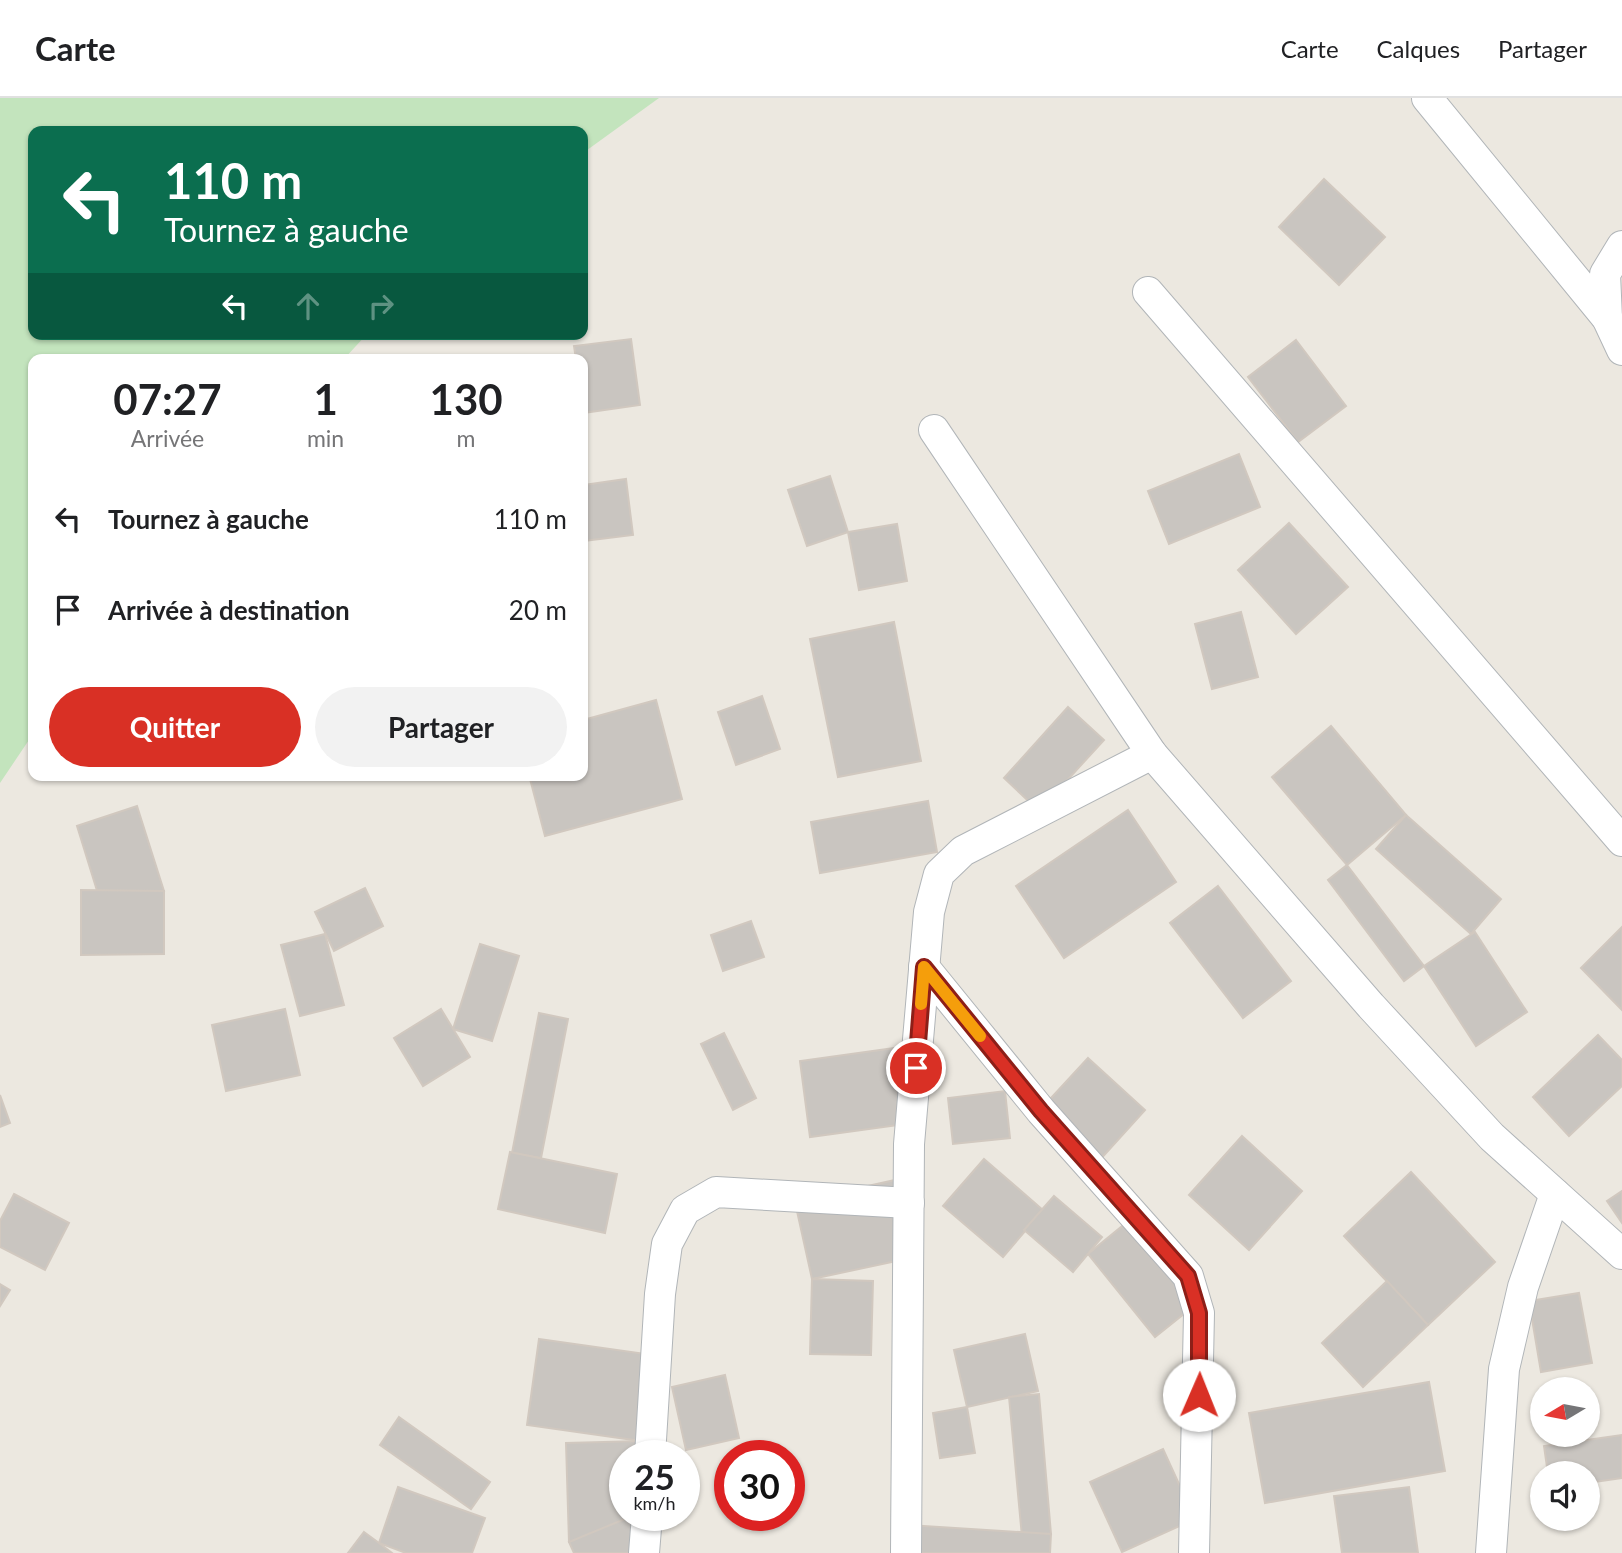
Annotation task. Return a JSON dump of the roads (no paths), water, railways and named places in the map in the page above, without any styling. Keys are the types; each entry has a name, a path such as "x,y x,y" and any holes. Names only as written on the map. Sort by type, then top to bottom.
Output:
{"street":[{"path":"1427,98 1606,318 1622,350"},
{"path":"1606,318 1605,274 1622,246"},
{"path":"1148,292 1622,841"},
{"path":"933,430 1152,754 1390,1026 1492,1137 1622,1254"},
{"path":"906,1553 909,1144 929,912 939,874 963,851 1152,754"},
{"path":"924,967 1041,1111 1188,1276 1199,1313 1194,1553"},
{"path":"651,1440 660,1294 667,1244 685,1210 716,1192 909,1203"},
{"path":"1491,1553 1504,1369 1523,1287 1555,1194"},
{"path":"644,1553 646,1531"}]}
